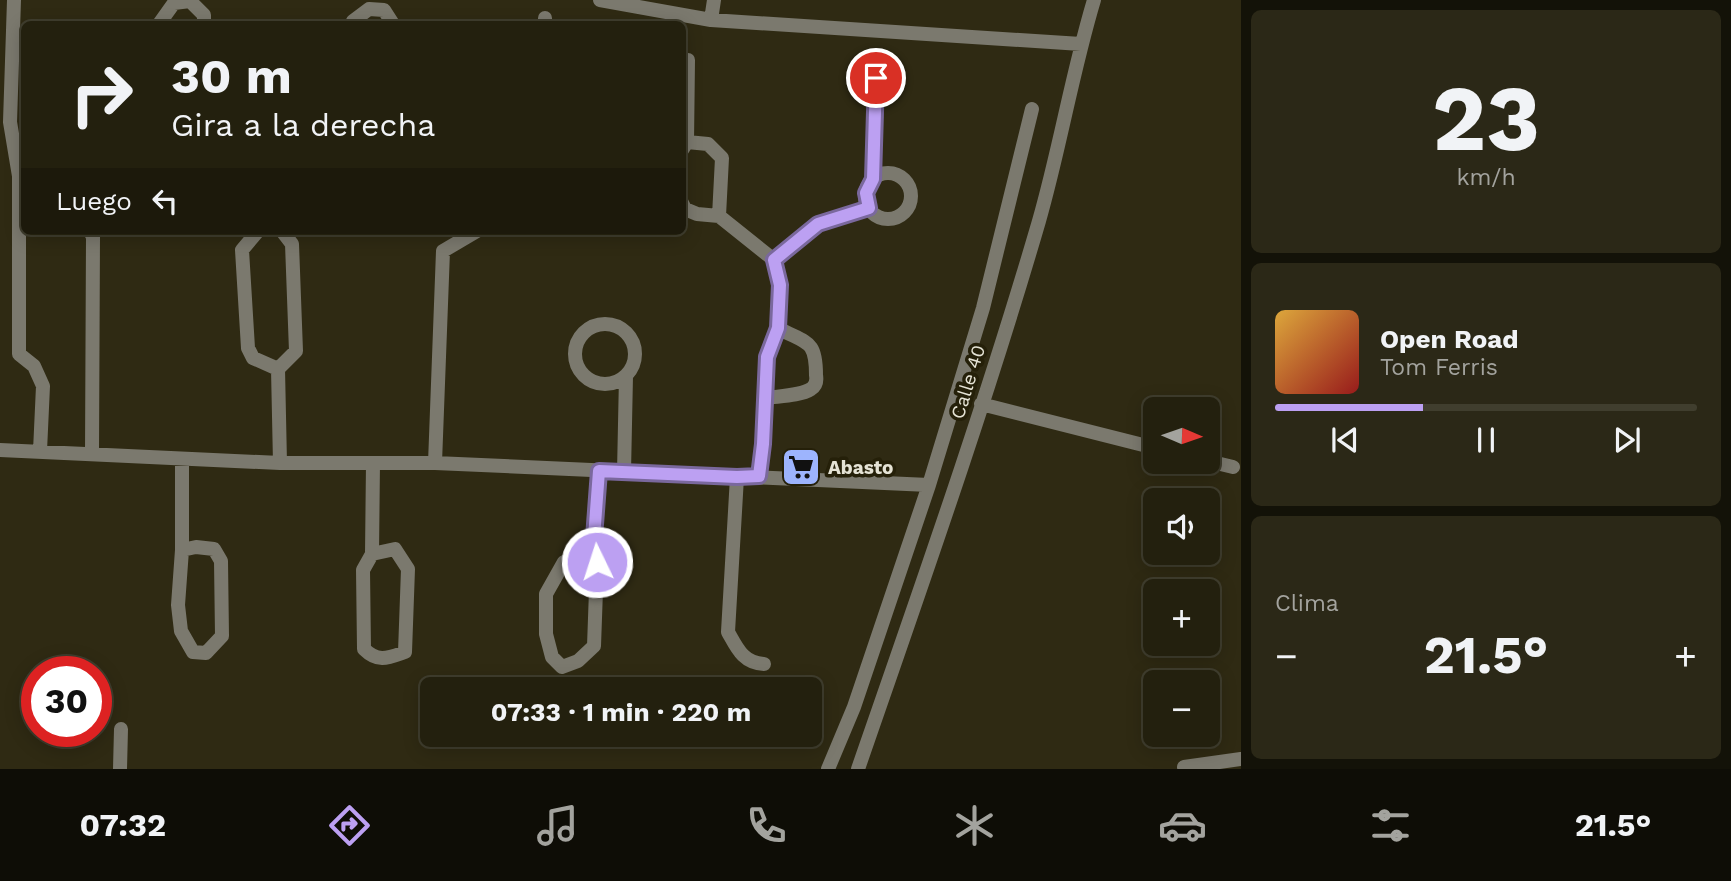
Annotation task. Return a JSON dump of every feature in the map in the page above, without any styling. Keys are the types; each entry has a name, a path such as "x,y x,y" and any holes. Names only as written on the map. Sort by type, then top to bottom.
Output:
{"street":[{"path":"14,0 5,122 21,175"},
{"path":"600,0 711,20 1081,44"},
{"path":"711,20 714,0"},
{"name":"Calle 40","path":"858,769 981,404 1039,219 1094,0"},
{"path":"161,21 174,3 190,1 204,15 204,21"},
{"path":"353,21 369,9 384,10 391,21"},
{"path":"686,117 688,60"},
{"path":"873,179 887,173 901,177 910,188 910,203 901,215 880,218 869,208 866,193 873,179 876,78"},
{"path":"828,769 854,707 929,485 983,308 1032,109"},
{"path":"686,146 708,144 722,158 719,216"},
{"path":"774,260 818,224 869,208"},
{"path":"686,209 697,214 719,216 774,260 780,285 778,328 767,357 759,476"},
{"path":"21,235 19,354 34,366 43,386 40,451"},
{"path":"92,235 92,453"},
{"path":"255,235 242,250 248,348 253,358 278,369"},
{"path":"280,463 278,369 296,351 292,244 285,235"},
{"path":"435,463 443,251 470,235"},
{"path":"624,471 626,376 632,368 635,348 625,331 607,324 588,329 576,345 576,365 582,373 589,380 608,384 626,376"},
{"path":"766,398 806,391 813,388 817,382 816,354 813,347 778,328"},
{"path":"981,404 1143,445"},
{"path":"0,450 280,463 435,463 929,485"},
{"path":"181,550 196,547 214,549 221,561 222,636 206,653 193,652 181,631 178,605 182,459"},
{"path":"372,554 395,549 408,569 405,652 383,659 372,657 364,649 363,570 372,554 373,463"},
{"path":"1220,464 1233,467"},
{"path":"593,551 564,562 546,594 546,634 552,657 562,667 578,662 594,646 597,562 593,551 599,471"},
{"path":"737,477 728,632 740,653 752,664 764,664"},
{"path":"120,769 121,729"},
{"path":"1184,766 1241,759"}],"place":[{"name":"Abasto","path":"801,467"}],"route":[{"path":"597,562 593,551 599,471 759,476 767,357 778,328 780,285 774,260 818,224 869,208 866,193 873,179 876,78"}]}
